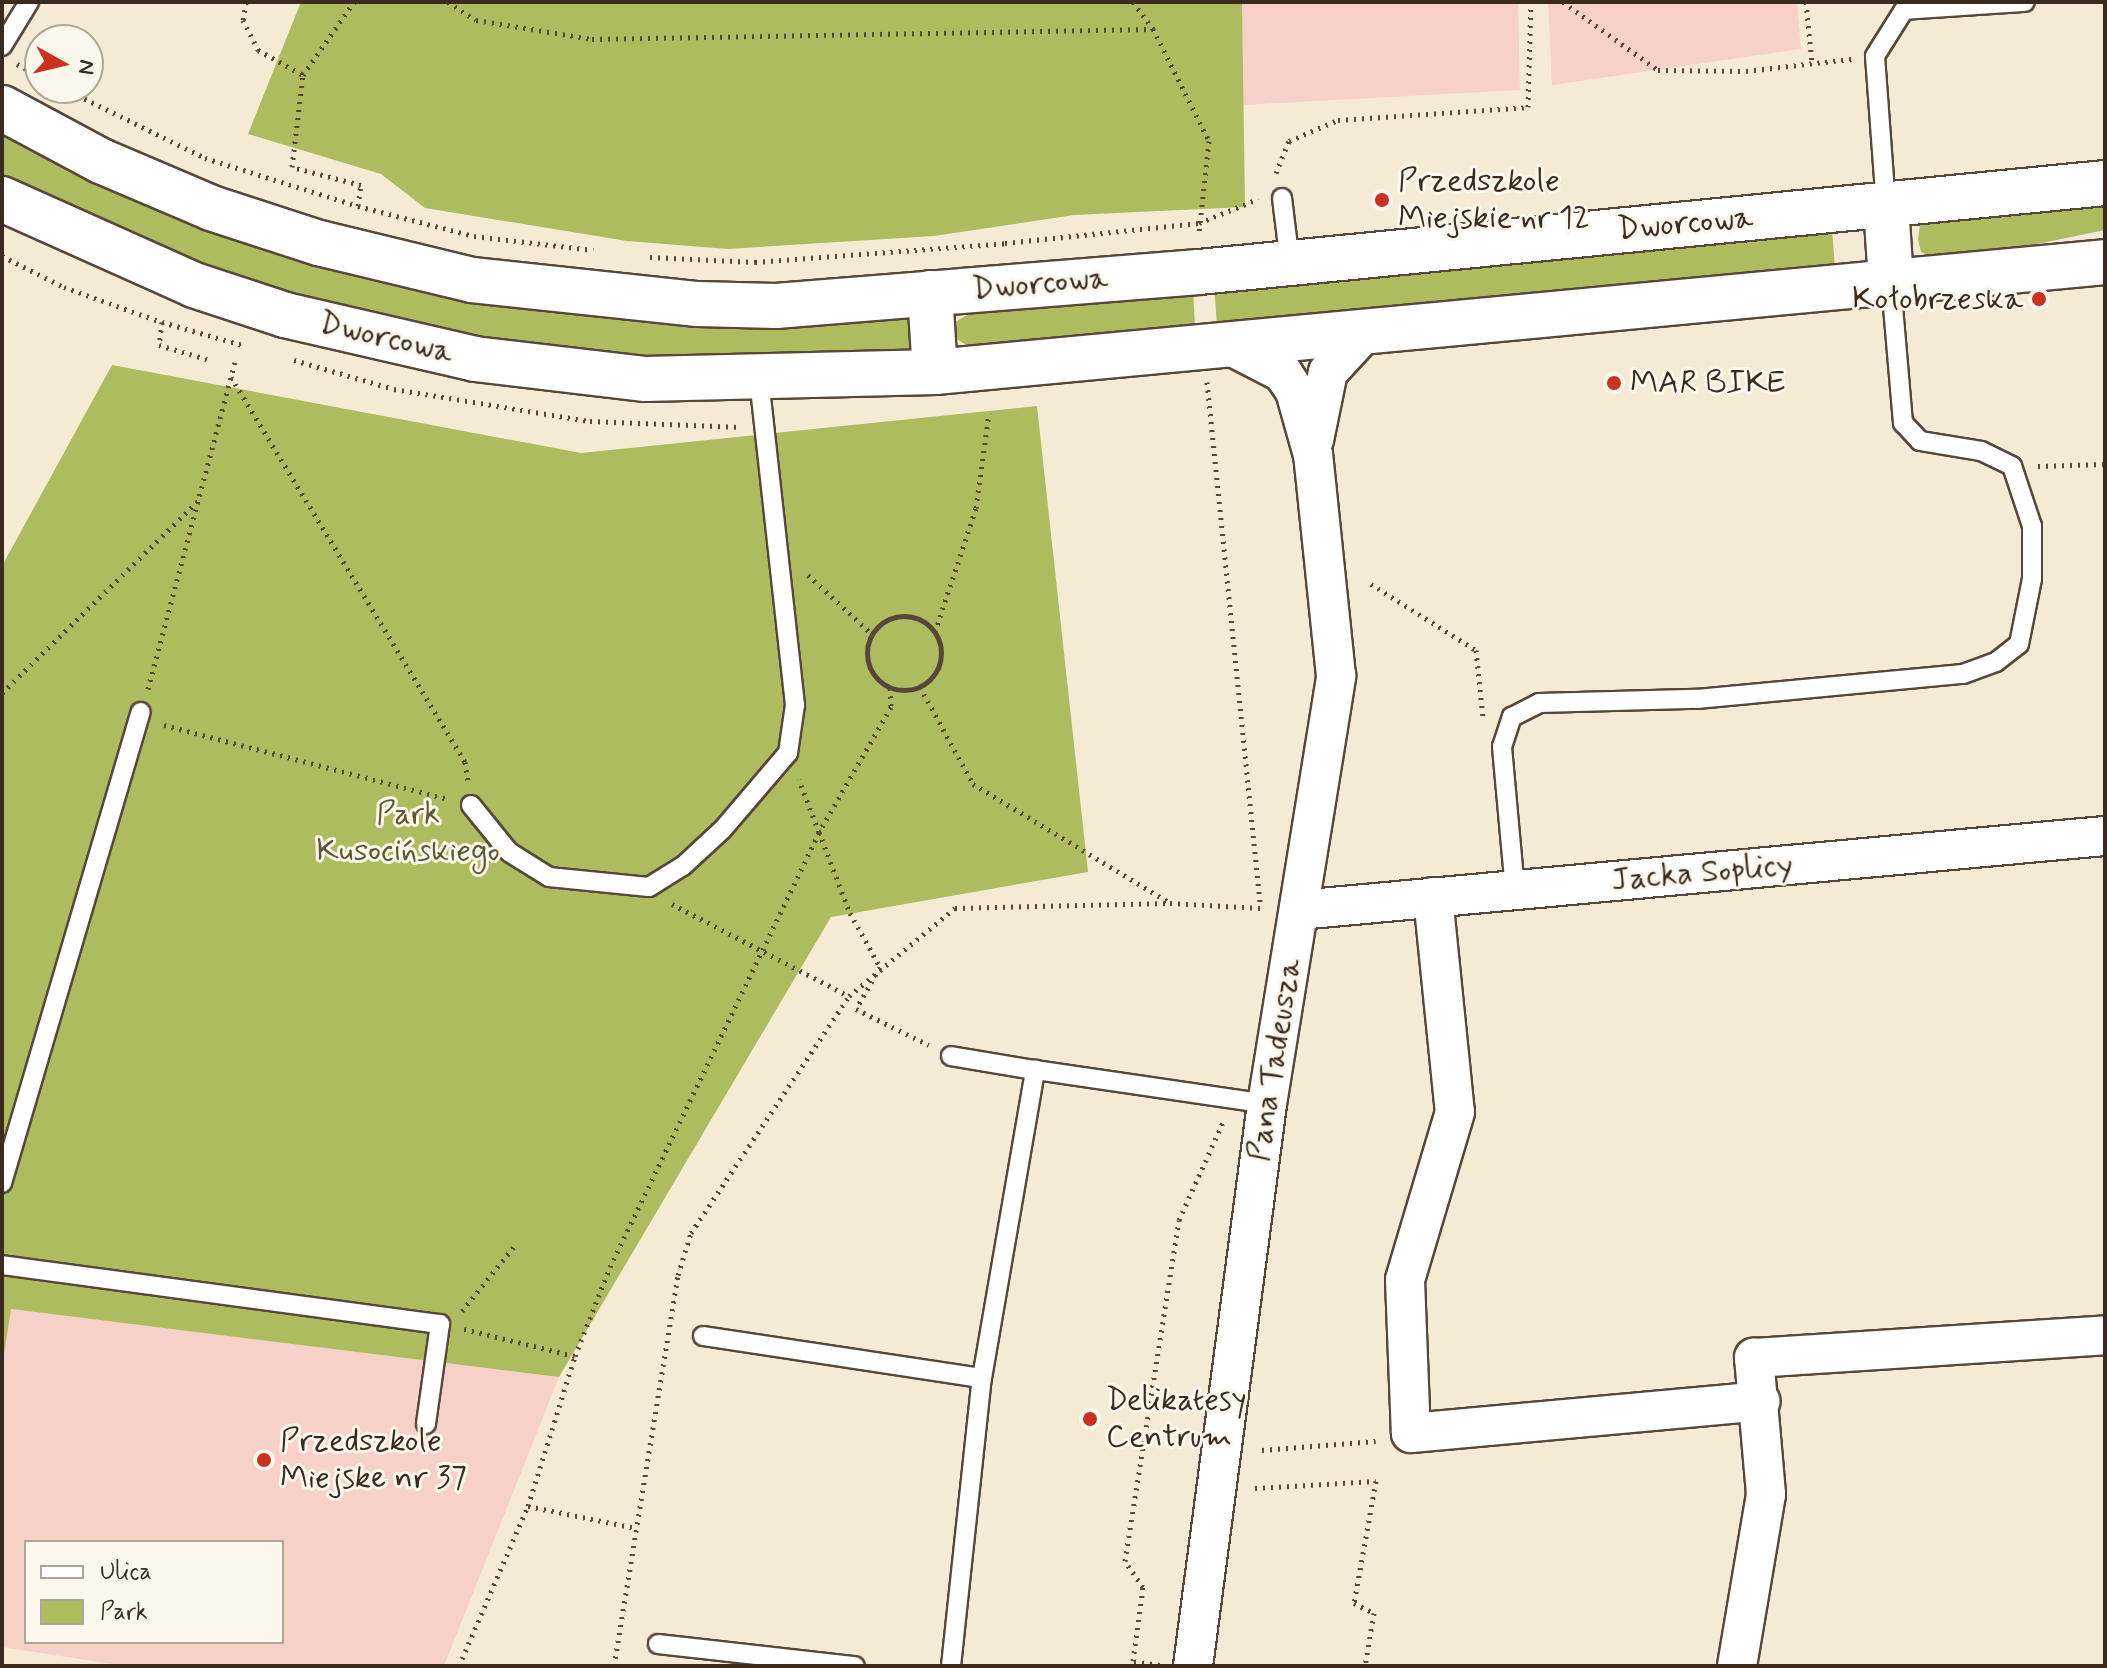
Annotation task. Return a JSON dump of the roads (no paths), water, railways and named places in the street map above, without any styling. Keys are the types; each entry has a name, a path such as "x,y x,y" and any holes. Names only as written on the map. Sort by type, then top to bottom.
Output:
{"street":[{"name":"Dworcowa","path":"2,108 101,161 211,208 319,243 472,280 698,304 776,306 1199,272 2105,183"},
{"name":"Dworcowa","path":"2,199 194,285 379,339 566,371 646,379 759,379 935,372 2105,262"},
{"path":"1886,206 1891,282"},
{"name":"Dworcowa","path":"930,293 935,372"},
{"name":"Pana Tadeusza","path":"1313,455 1316,412 1328,372 1366,331"},
{"name":"Pana Tadeusza","path":"1193,1666 1251,1101 1299,910 1336,676 1313,455 1295,391 1283,373 1216,345"},
{"name":"Jacka Soplicy","path":"1299,910 2105,836"},
{"path":"1433,897 1455,1112 1405,1280 1411,1433 1761,1401"},
{"path":"1737,1666 1766,1494 1761,1401 1754,1358 2105,1335"}],"lane":[{"path":"2,46 29,2"},
{"path":"1886,206 1875,56 1904,10 2025,2"},
{"path":"1275,196 1290,263"},
{"path":"1515,890 1502,747 1512,717 1539,703 1697,699 1963,674 1996,662 2019,644 2032,579 2032,526 2012,466 1981,451 1920,441 1903,423 1891,282"},
{"path":"471,805 509,852 549,877 649,887 683,866 723,829 788,753 795,705 774,546 759,379"},
{"path":"2,1183 141,712"},
{"path":"951,1056 1251,1101"},
{"path":"951,1666 982,1378 1035,1070"},
{"path":"2,1265 440,1324 426,1424"},
{"path":"703,1336 982,1378"},
{"path":"658,1644 855,1666"}],"place":[{"name":"Przedszkole Miejskie nr 12","path":"1382,200"},
{"name":"Kołobrzeska","path":"2039,299"},
{"name":"MAR BIKE","path":"1614,383"},
{"name":"Delikatesy Centrum","path":"1090,1419"},
{"name":"Przedszkole Miejske nr 37","path":"264,1460"}],"park label":[{"name":"Park Kusocińskiego","path":"408,834"}]}
